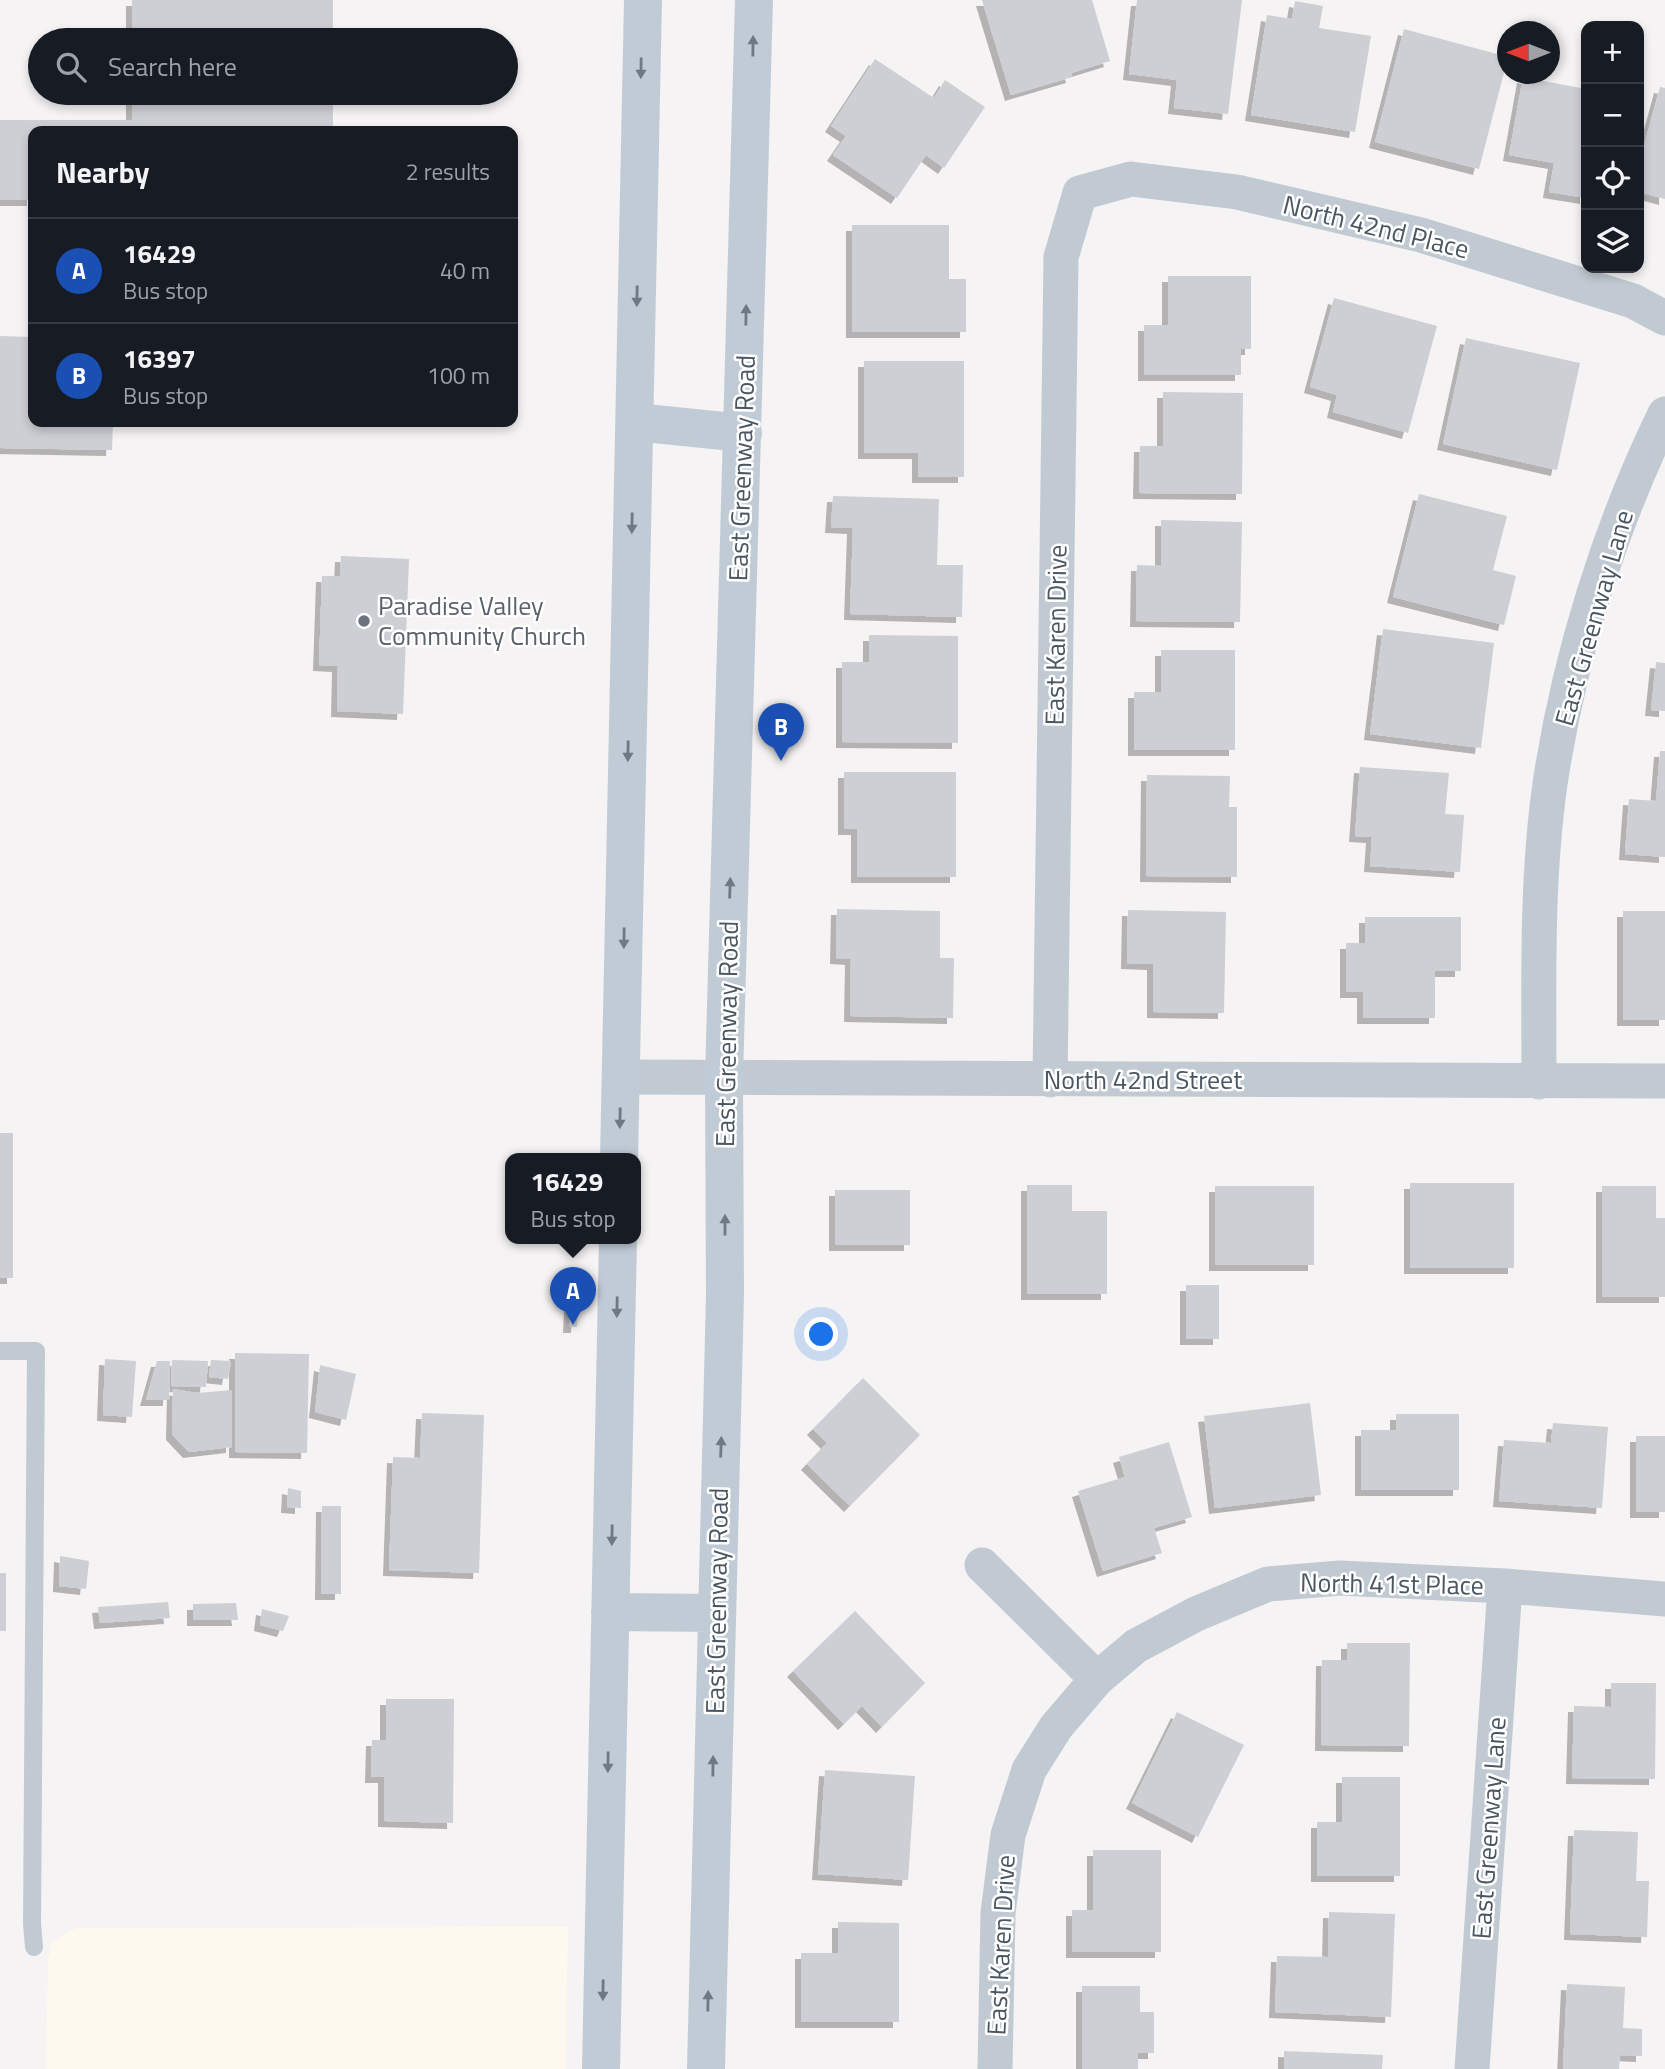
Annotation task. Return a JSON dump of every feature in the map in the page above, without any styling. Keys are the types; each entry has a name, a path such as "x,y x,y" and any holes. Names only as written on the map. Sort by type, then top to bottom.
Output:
{"main road":[{"path":"620,1153 643,0"},
{"name":"East Greenway Road","path":"706,2069 725,1294 724,1078 754,0"},
{"path":"635,422 743,433"},
{"path":"601,2069 618,1244"},
{"path":"610,1612 717,1613"}],"street":[{"name":"North 42nd Place","path":"1080,193 1131,179 1263,198 1421,235 1633,301 1665,317"},
{"name":"East Karen Drive","path":"1050,1080 1061,257 1080,193"},
{"name":"East Greenway Lane","path":"1539,1082 1541,899 1550,784 1572,672 1602,571 1639,468 1665,414"},
{"name":"North 42nd Street","path":"621,1077 1539,1082 1665,1080"},
{"path":"982,1565 1097,1679"},
{"name":"North 41st Place","path":"1097,1679 1136,1646 1196,1614 1268,1584 1340,1578 1505,1586 1665,1599"},
{"name":"East Greenway Lane","path":"1472,2069 1505,1586"},
{"name":"East Karen Drive","path":"995,2069 998,1913 1008,1835 1029,1770 1056,1727 1097,1679"}],"lane":[{"path":"0,1351 36,1351 32,1911 34,1947"}],"shaded area":[{"path":"568,1927 565,2069 46,2069 48,1958 53,1941 76,1928"}],"building":[{"path":"132,0 333,0 333,28 132,28"},
{"path":"982,0 1092,0 1110,61 1071,73 1072,77 1011,95"},
{"path":"1137,0 1242,0 1228,114 1174,108 1177,80 1129,74"},
{"path":"1295,1 1323,6 1319,28 1371,36 1355,132 1251,115 1267,15 1292,19"},
{"path":"1404,29 1497,54 1497,84 1501,84 1479,169 1375,142"},
{"path":"875,59 934,98 945,80 985,107 944,168 926,155 897,198 833,155 846,136 831,126"},
{"path":"1522,84 1560,84 1581,88 1581,197 1549,192 1554,163 1509,155"},
{"path":"1660,87 1665,88 1665,199 1644,193 1644,146"},
{"path":"132,105 333,105 333,126 28,126 28,200 0,200 0,120 132,120"},
{"path":"852,225 949,225 949,279 966,279 966,332 852,332"},
{"path":"1168,276 1251,276 1251,349 1241,349 1241,375 1144,375 1144,325 1168,325"},
{"path":"1334,298 1437,326 1408,433 1333,412 1337,395 1310,387"},
{"path":"0,336 28,337 28,427 113,427 112,450 0,448"},
{"path":"1466,338 1580,363 1557,470 1443,444"},
{"path":"864,361 964,361 964,477 918,477 918,453 864,453"},
{"path":"1163,392 1243,393 1242,494 1139,493 1140,446 1163,446"},
{"path":"1419,494 1507,516 1493,570 1516,576 1504,625 1393,597"},
{"path":"833,496 939,499 937,565 963,565 962,617 850,614 853,528 831,527"},
{"path":"1161,520 1242,522 1240,622 1136,621 1137,565 1161,566"},
{"name":"Paradise Valley Community Church","path":"341,556 409,559 403,714 337,711 338,666 319,665 322,576 340,576"},
{"path":"1383,629 1494,643 1481,748 1370,734"},
{"path":"869,635 958,636 958,743 842,742 842,662 869,662"},
{"path":"1161,650 1235,650 1235,750 1134,750 1134,692 1161,692"},
{"path":"1656,662 1665,663 1665,711 1651,710"},
{"path":"1660,751 1665,751 1665,857 1625,854 1629,799 1656,801"},
{"path":"1360,767 1449,773 1445,814 1464,815 1460,872 1370,866 1372,837 1355,836"},
{"path":"844,772 956,772 956,877 857,877 857,829 844,829"},
{"path":"1147,775 1230,776 1229,807 1237,807 1237,877 1146,876"},
{"path":"837,909 940,911 940,958 954,958 953,1018 850,1016 851,959 836,958"},
{"path":"1128,910 1226,912 1224,1013 1153,1012 1153,964 1127,963"},
{"path":"1623,911 1665,911 1665,1020 1623,1020"},
{"path":"1365,917 1461,917 1461,971 1435,971 1435,1018 1363,1018 1363,992 1346,992 1346,943 1365,943"},
{"path":"0,1133 13,1133 13,1278 0,1278"},
{"path":"1410,1183 1514,1183 1514,1268 1410,1268"},
{"path":"1027,1185 1072,1185 1072,1211 1107,1211 1107,1294 1027,1294"},
{"path":"1215,1186 1314,1186 1314,1265 1215,1265"},
{"path":"1602,1186 1656,1186 1656,1218 1665,1218 1665,1297 1602,1297"},
{"path":"835,1190 910,1190 910,1245 835,1245"},
{"path":"1186,1285 1219,1285 1219,1339 1186,1339"},
{"path":"570,1306 578,1306 577,1327 569,1327"},
{"path":"235,1353 309,1354 307,1453 235,1452"},
{"path":"105,1359 136,1361 132,1417 103,1415"},
{"path":"172,1360 208,1361 206,1387 171,1386"},
{"path":"211,1360 231,1361 228,1379 209,1377"},
{"path":"157,1361 170,1361 169,1400 146,1400"},
{"path":"320,1365 356,1374 346,1420 315,1412"},
{"path":"863,1378 920,1435 850,1506 807,1464 827,1443 813,1429"},
{"path":"173,1389 197,1393 232,1390 232,1447 189,1452 172,1434"},
{"path":"1310,1403 1321,1495 1215,1508 1204,1416"},
{"path":"422,1413 484,1415 479,1573 389,1570 393,1457 420,1458"},
{"path":"1396,1414 1459,1414 1459,1490 1361,1490 1361,1430 1396,1430"},
{"path":"1553,1423 1608,1427 1602,1508 1499,1501 1504,1440 1551,1443"},
{"path":"1636,1436 1665,1436 1665,1512 1636,1512"},
{"path":"1169,1442 1192,1517 1154,1528 1162,1553 1103,1571 1078,1491 1125,1477 1119,1457"},
{"path":"288,1488 301,1491 301,1508 287,1507"},
{"path":"322,1506 341,1506 341,1594 321,1594"},
{"path":"60,1556 89,1561 86,1589 59,1586"},
{"path":"0,1573 6,1573 6,1631 0,1631"},
{"path":"168,1602 170,1618 100,1623 98,1607"},
{"path":"236,1603 238,1620 193,1620 193,1604"},
{"path":"262,1609 289,1616 283,1631 260,1625"},
{"path":"855,1611 925,1683 882,1727 862,1706 844,1724 793,1671"},
{"path":"1347,1643 1410,1643 1409,1746 1321,1745 1322,1660 1347,1660"},
{"path":"1611,1683 1656,1683 1655,1779 1572,1778 1574,1706 1611,1707"},
{"path":"386,1699 454,1699 453,1823 384,1821 384,1777 371,1777 372,1740 386,1740"},
{"path":"1177,1712 1244,1745 1198,1837 1132,1803"},
{"path":"825,1770 915,1776 908,1880 818,1874"},
{"path":"1342,1777 1400,1777 1400,1876 1317,1876 1317,1822 1342,1822"},
{"path":"1574,1830 1638,1832 1636,1881 1649,1881 1647,1937 1570,1934"},
{"path":"1093,1850 1161,1850 1161,1952 1072,1952 1072,1910 1093,1910"},
{"path":"1329,1912 1395,1914 1391,2017 1275,2012 1277,1956 1328,1957"},
{"path":"838,1922 899,1923 899,2022 801,2022 801,1953 838,1953"},
{"path":"1567,1984 1625,1987 1623,2028 1642,2029 1642,2056 1620,2055 1619,2069 1563,2069"},
{"path":"1082,1986 1140,1986 1140,2012 1154,2012 1154,2053 1138,2053 1138,2069 1082,2069"},
{"path":"1284,2051 1383,2055 1382,2069 1284,2069"}],"place":[{"name":"Paradise Valley Community Church","path":"364,621"},
{"name":"16397","path":"781,761"},
{"name":"16429","path":"573,1325"}]}
